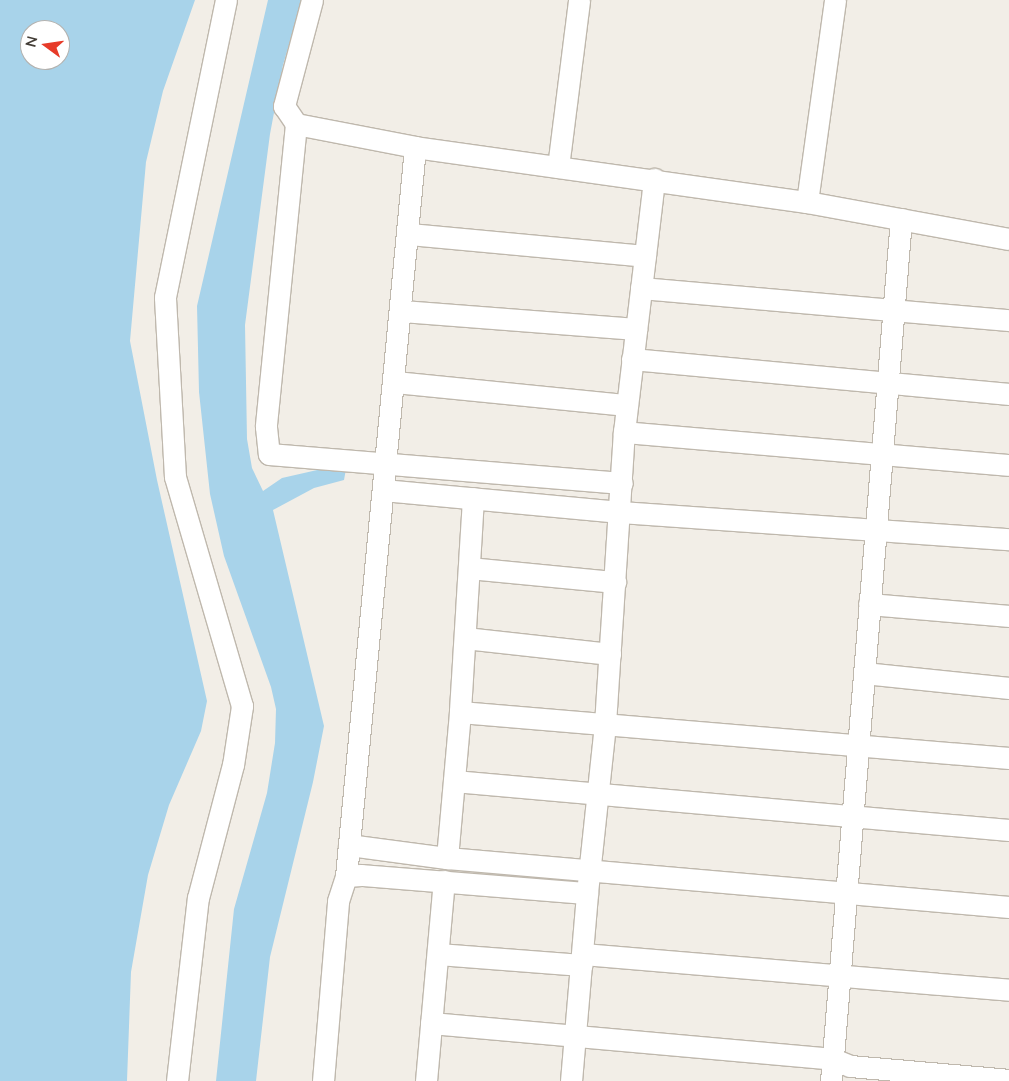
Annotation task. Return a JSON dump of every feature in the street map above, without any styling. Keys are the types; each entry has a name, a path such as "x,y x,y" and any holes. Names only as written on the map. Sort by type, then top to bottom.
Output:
{"street":[{"path":"176,1081 198,898 233,765 242,706 175,477 165,297 226,0"},
{"path":"312,0 284,106 296,124 266,427 269,454 386,461 622,483"},
{"path":"558,167 579,0"},
{"path":"807,202 835,0"},
{"path":"296,124 416,148 807,202 1009,239"},
{"path":"323,1081 338,901 346,876 402,311 416,148"},
{"path":"572,1081 586,893 605,724 624,432 654,180"},
{"path":"831,1081 886,383 901,219"},
{"path":"409,234 645,256"},
{"path":"641,288 1009,320"},
{"path":"402,311 636,329"},
{"path":"632,358 1009,394"},
{"path":"395,382 627,405"},
{"path":"624,432 1009,465"},
{"path":"383,490 620,512 1009,539"},
{"path":"447,858 460,712 473,498"},
{"path":"469,568 615,582"},
{"path":"869,604 1009,616"},
{"path":"465,638 610,654"},
{"path":"864,673 1009,688"},
{"path":"460,712 858,743 1009,758"},
{"path":"454,781 597,796 852,815 1009,830"},
{"path":"349,845 447,858 1009,907"},
{"path":"346,876 586,893"},
{"path":"426,1081 444,882"},
{"path":"438,954 582,959 1009,990"},
{"path":"432,1023 833,1059 850,1066 957,1079 1009,1080"}],"water":[{"path":"0,0 195,0 163,91 146,162 130,341 157,480 207,701 201,731 169,805 148,875 131,972 127,1081 0,1081"},
{"path":"268,0 302,0 283,65 270,134 245,325 247,439 252,468 263,491 282,478 326,468 346,469 344,480 314,488 273,510 324,726 313,782 270,957 256,1081 216,1081 234,909 267,793 275,743 276,709 271,687 224,556 210,494 199,392 197,306"}]}
